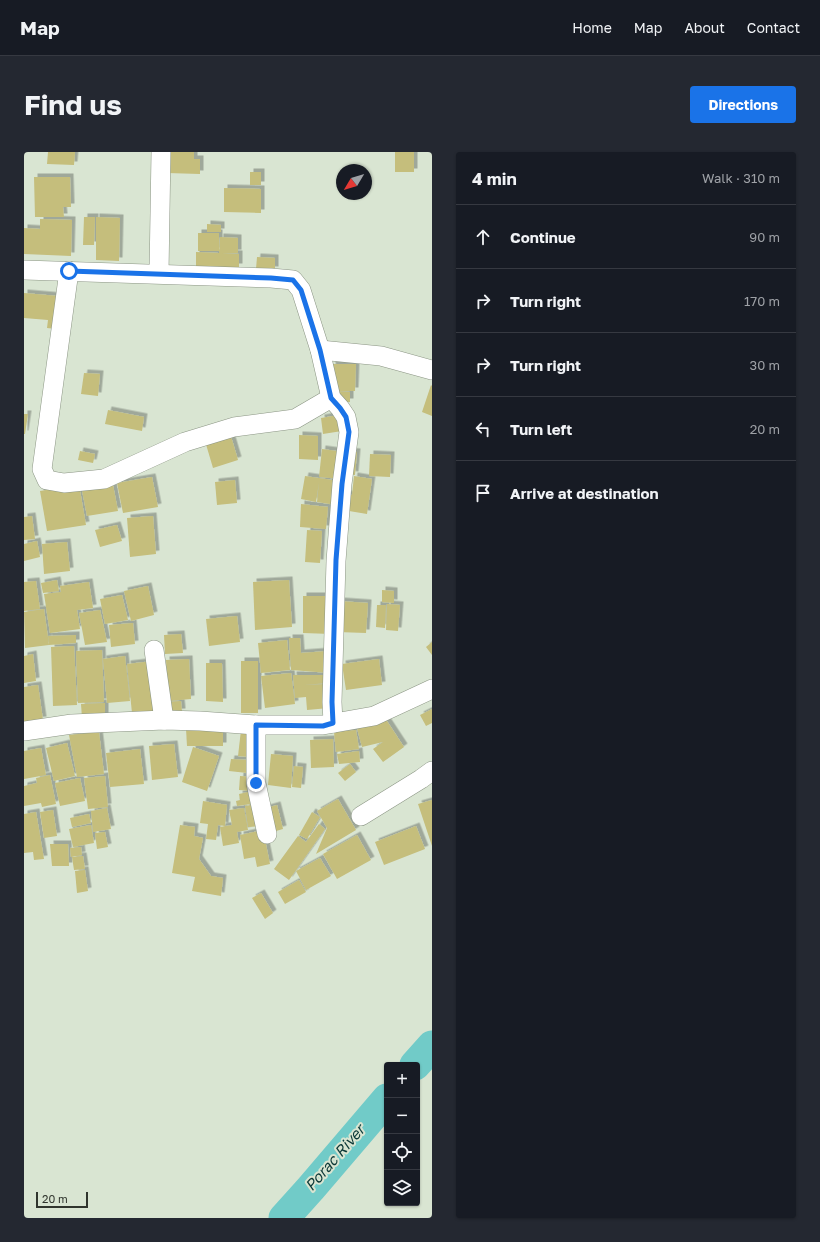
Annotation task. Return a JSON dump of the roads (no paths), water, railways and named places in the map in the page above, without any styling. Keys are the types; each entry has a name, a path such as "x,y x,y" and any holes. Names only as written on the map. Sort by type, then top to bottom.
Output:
{"street":[{"path":"159,273 161,152"},
{"path":"24,270 159,273 293,280 301,290 320,350 331,398 346,417 349,432 342,484 336,560 332,702 333,723"},
{"path":"69,271 42,469 47,480 64,483 104,479 185,442 234,427 295,419 331,398"},
{"path":"320,350 380,356 432,370"},
{"path":"154,650 164,720"},
{"path":"24,732 72,724 164,720 256,725 323,726 374,716 432,689"},
{"path":"256,725 256,783 267,834"},
{"path":"361,816 432,771"}],"waterway":[{"name":"Porac River","path":"418,1062 432,1046"},
{"name":"Porac River","path":"284,1218 384,1103"}]}
